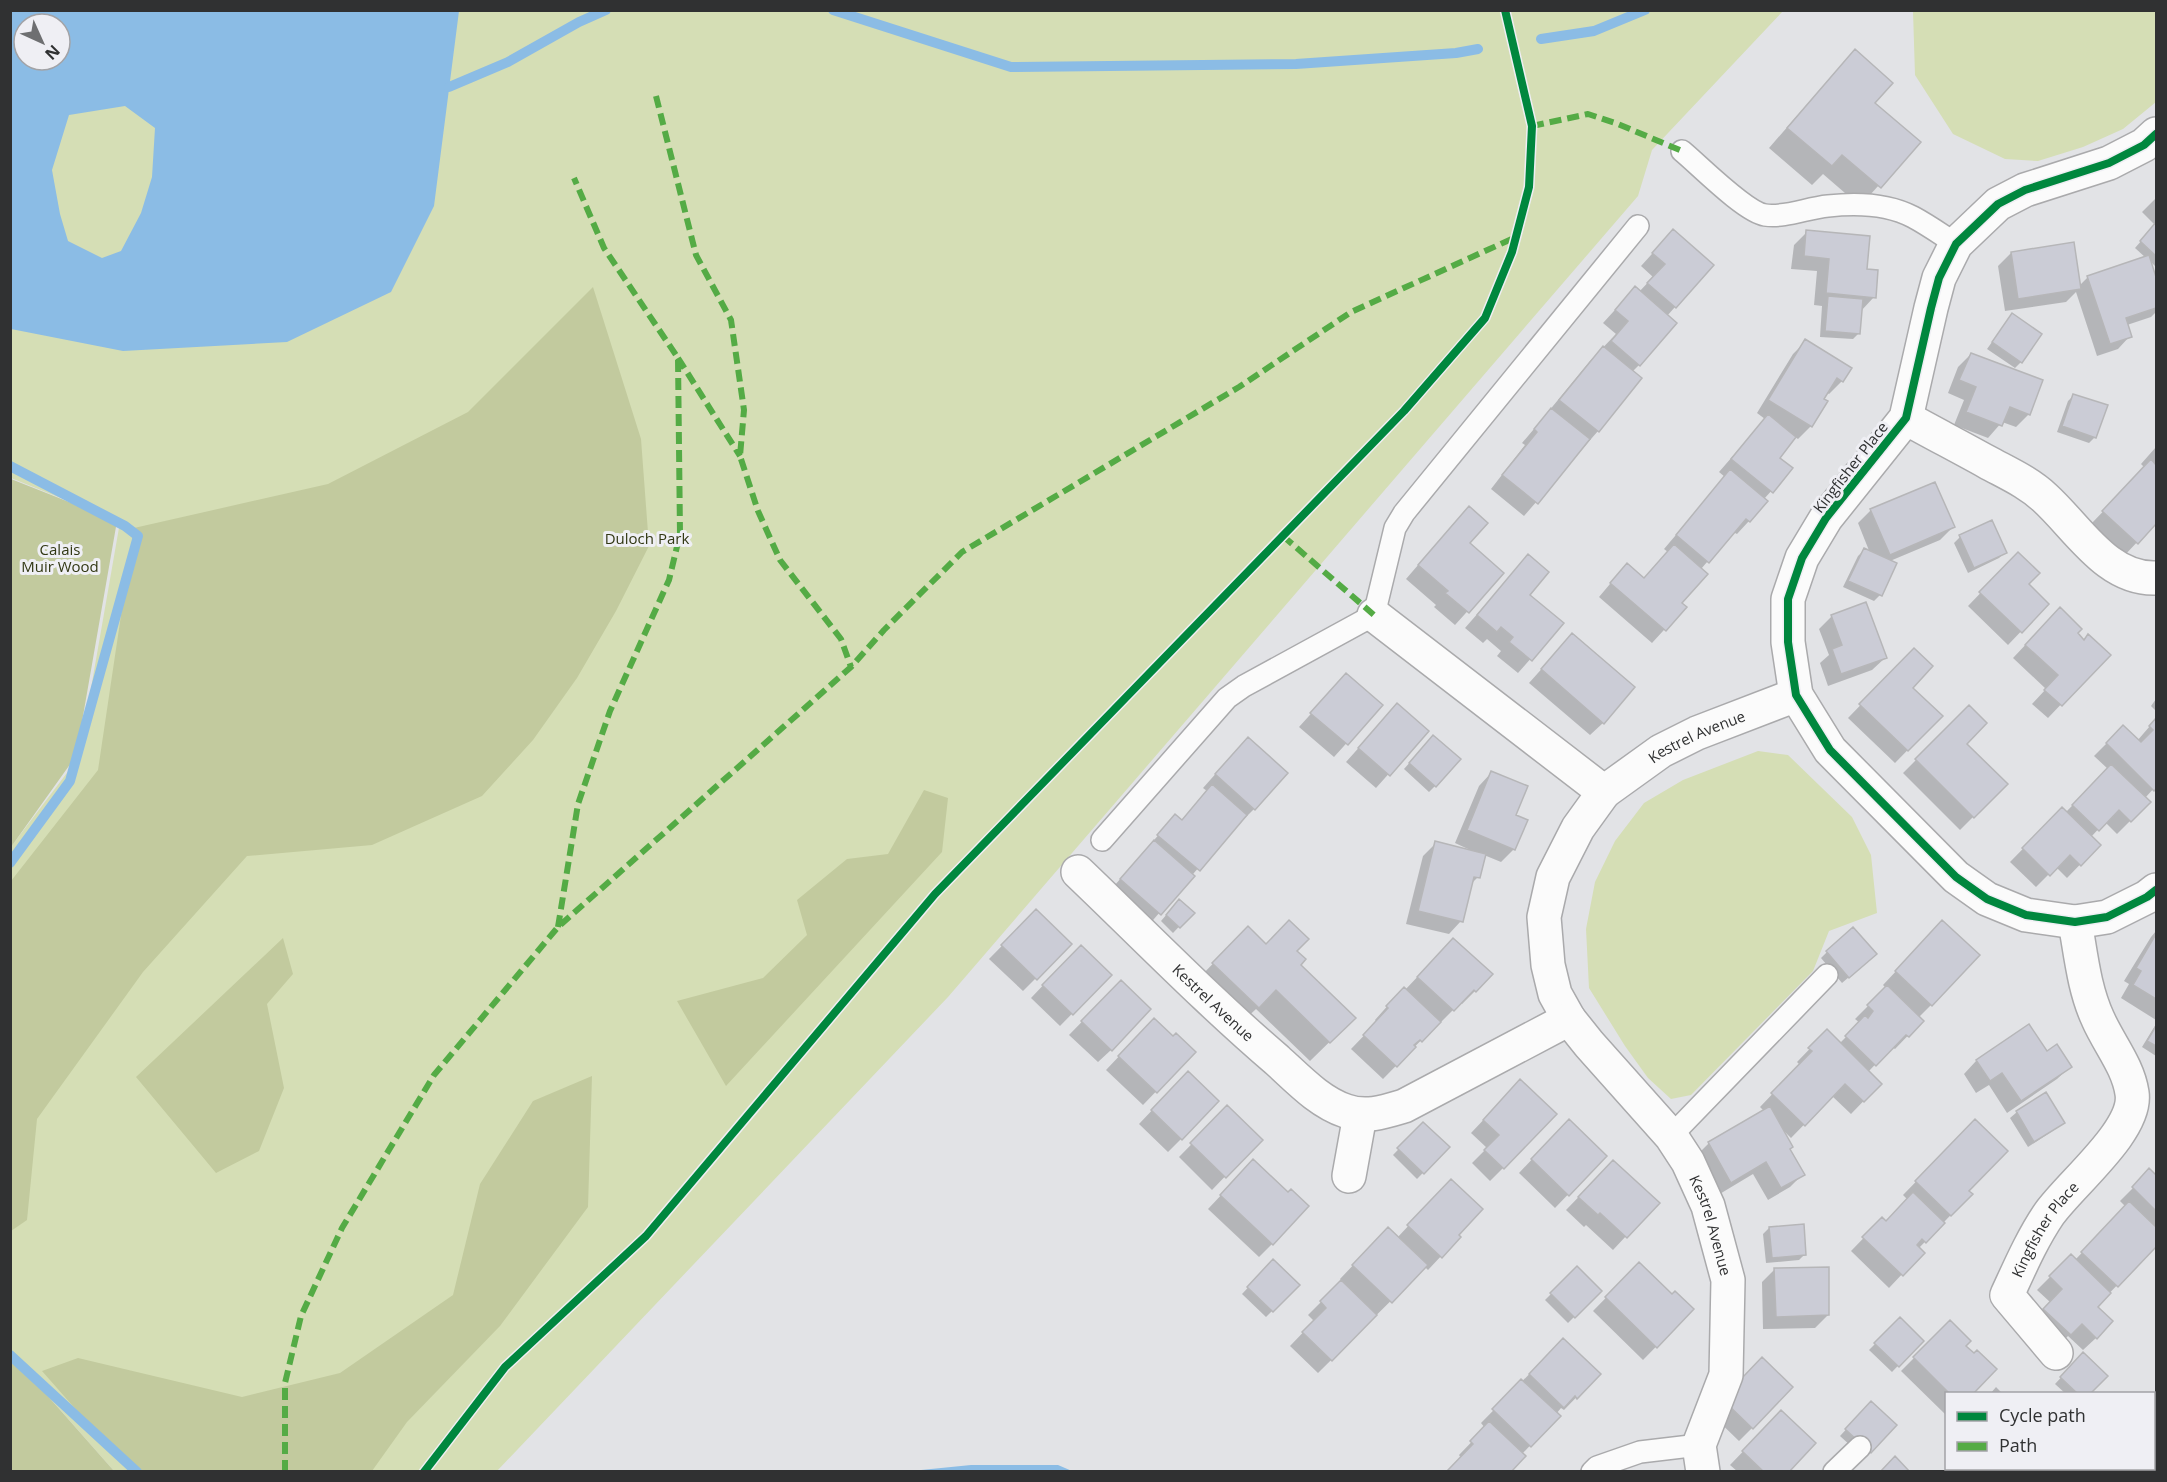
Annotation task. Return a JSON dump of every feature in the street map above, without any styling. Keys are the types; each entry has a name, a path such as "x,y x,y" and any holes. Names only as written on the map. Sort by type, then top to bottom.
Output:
{"street":[{"name":"Kingfisher Place","path":"2157,134 2144,145 2109,163 2025,190 1998,204 1956,244 1939,278 1906,418 1826,518 1802,558 1788,599 1788,642 1796,694 1830,750 1956,877 1987,899 2026,915 2075,922 2107,917 2157,890"},
{"name":"Kingfisher Place","path":"1906,418 2023,480 2045,498 2085,540 2116,568 2141,579 2157,578"},
{"path":"1374,615 1604,792"},
{"name":"Kestrel Avenue","path":"1701,1458 1726,1375 1728,1280 1708,1206 1688,1162 1671,1136 1569,1019 1555,994 1548,965 1544,917 1553,877 1578,828 1604,792 1661,751 1697,733 1796,694"},
{"name":"Kestrel Avenue","path":"1078,872 1246,1034 1323,1101 1344,1111 1360,1115 1377,1114 1404,1107 1569,1019"},
{"name":"Kingfisher Place","path":"2056,1353 2007,1294 2045,1220 2066,1193 2113,1142 2127,1120 2144,1111 2133,1094 2126,1072 2098,1021 2088,993 2075,922"},
{"path":"1349,1176 1360,1115"}],"lane":[{"path":"1682,151 1746,206 1763,215 1778,215 1828,206 1863,205 1889,208 1912,217 1956,244"},
{"path":"1102,840 1227,698 1244,686 1374,615 1395,528 1404,513 1638,226"},
{"path":"1671,1136 1827,975"},
{"path":"1834,1472 1860,1447"},
{"path":"1592,1472 1597,1467 1640,1452 1701,1458"}],"green space":[{"name":"Duloch Park","path":"11,11 1783,11 1652,150 1638,196 948,997 497,1471 114,1471 11,1354 10,848 79,757 120,522 11,478"},
{"path":"1913,11 2156,11 2156,102 2123,129 2083,147 2038,161 2005,159 1953,134 1915,75"},
{"path":"593,287 641,439 649,546 616,611 577,678 533,740 482,796 372,845 247,856 143,972 37,1119 27,1220 11,1231 11,881 98,770 134,528 328,484 468,412"},
{"name":"Calais Muir Wood","path":"11,479 117,521 76,756 11,847"},
{"path":"1758,751 1788,755 1852,817 1871,855 1877,913 1829,931 1813,971 1691,1095 1671,1099 1648,1078 1589,988 1586,929 1595,882 1615,841 1644,803 1683,780"},
{"path":"924,790 948,798 942,852 726,1086 677,1001 763,978 807,935 797,900 847,859 888,854"},
{"path":"283,938 293,974 267,1004 284,1088 259,1151 216,1173 136,1077"},
{"path":"592,1076 588,1207 500,1326 407,1422 372,1471 130,1471 42,1371 78,1358 242,1397 340,1373 453,1295 480,1184 533,1101"},
{"path":"10,1354 24,1369 114,1471 11,1471"}],"water":[{"path":"10,11 459,11 434,206 391,292 287,342 123,351 11,329","holes":["125,106 155,128 152,177 141,213 121,251 102,258 68,241 60,214 52,170 69,115"]},
{"path":"971,1465 1058,1465 1072,1471 911,1471"}],"building":[{"path":"1855,49 1893,83 1875,103 1921,142 1881,188 1842,155 1832,166 1787,128"},
{"path":"2156,222 2156,256 2140,241"},
{"path":"1673,229 1714,265 1676,308 1647,283 1665,264 1652,253"},
{"path":"1806,230 1870,236 1867,269 1878,270 1876,298 1826,293 1829,259 1804,256"},
{"path":"2074,242 2081,289 2018,299 2011,252"},
{"path":"2149,255 2156,277 2156,308 2126,318 2132,337 2110,344 2087,276"},
{"path":"1635,286 1677,323 1640,366 1611,341 1628,321 1615,310"},
{"path":"1828,296 1863,299 1860,334 1825,331"},
{"path":"2012,313 2042,334 2022,363 1992,342"},
{"path":"1805,339 1852,368 1843,382 1837,378 1824,399 1828,401 1812,427 1768,400"},
{"path":"1603,346 1642,378 1599,432 1559,400"},
{"path":"1971,353 2043,380 2030,415 2010,407 2002,426 1966,412 1976,387 1959,380"},
{"path":"2073,394 2108,405 2096,438 2062,426"},
{"path":"1551,408 1590,439 1538,504 1502,475 1537,432 1534,429"},
{"path":"1768,414 1796,437 1780,458 1793,468 1773,493 1731,459"},
{"path":"2151,459 2156,465 2156,524 2138,544 2102,511"},
{"path":"1730,469 1768,501 1750,522 1746,519 1709,563 1676,535"},
{"path":"1935,482 1955,527 1890,555 1870,509"},
{"path":"1469,506 1488,523 1470,543 1504,573 1469,613 1445,593 1448,591 1418,565"},
{"path":"1992,520 2007,553 1974,568 1959,535"},
{"path":"1674,544 1708,574 1682,603 1687,607 1666,631 1610,583 1627,563 1644,578"},
{"path":"1864,548 1897,563 1882,596 1848,581"},
{"path":"2018,552 2040,573 2029,584 2049,604 2022,633 1979,592"},
{"path":"1528,554 1549,572 1530,595 1564,623 1532,661 1509,642 1513,637 1501,627 1497,632 1477,615"},
{"path":"1866,602 1887,658 1841,674 1832,649 1842,645 1831,615"},
{"path":"2060,607 2082,629 2078,633 2084,640 2088,634 2111,655 2062,706 2044,690 2058,675 2025,645"},
{"path":"1572,633 1635,687 1604,724 1541,669"},
{"path":"1914,648 1933,666 1913,688 1943,716 1908,751 1859,704"},
{"path":"1346,673 1383,705 1348,745 1310,713"},
{"path":"1397,703 1429,731 1390,776 1358,748"},
{"path":"1969,705 1987,723 1967,744 2008,784 1974,818 1915,759"},
{"path":"2156,718 2156,789 2154,791 2106,743 2123,725 2141,742 2153,730 2149,726"},
{"path":"1433,735 1461,759 1436,787 1409,763"},
{"path":"1248,737 1288,773 1255,810 1215,774"},
{"path":"2111,764 2151,802 2131,822 2119,810 2099,831 2072,805"},
{"path":"1491,771 1528,786 1516,815 1528,820 1515,850 1467,830"},
{"path":"1212,784 1247,815 1200,871 1157,835 1175,814 1182,820"},
{"path":"2062,807 2101,845 2081,866 2070,855 2050,876 2022,848"},
{"path":"1154,840 1195,876 1161,915 1120,879"},
{"path":"1435,841 1486,854 1480,878 1474,877 1463,922 1418,911"},
{"path":"1179,899 1195,913 1180,928 1166,915"},
{"path":"1036,909 1072,944 1037,980 1001,945"},
{"path":"1289,920 1309,939 1297,951 1306,959 1301,965 1356,1018 1330,1043 1276,990 1259,1008 1212,963 1248,926 1266,944"},
{"path":"1942,920 1980,955 1932,1006 1895,971"},
{"path":"1853,927 1877,954 1849,978 1826,951"},
{"path":"2156,934 2156,999 2133,985 2141,971 2136,968"},
{"path":"1453,938 1493,974 1454,1011 1417,977"},
{"path":"1081,945 1112,975 1073,1015 1042,985"},
{"path":"1121,980 1151,1009 1112,1051 1081,1021"},
{"path":"1887,985 1924,1021 1909,1037 1906,1035 1876,1066 1845,1036 1865,1015 1868,1018 1873,1011 1867,1005"},
{"path":"1404,987 1441,1022 1422,1042 1420,1040 1414,1045 1416,1047 1397,1067 1363,1035"},
{"path":"1154,1018 1173,1036 1176,1033 1196,1052 1157,1093 1118,1056"},
{"path":"2029,1024 2047,1051 2057,1044 2072,1067 2021,1101 2002,1073 1990,1081 1976,1060"},
{"path":"2156,1026 2156,1046 2147,1041"},
{"path":"1827,1029 1882,1084 1864,1102 1845,1084 1805,1126 1771,1093 1812,1051 1808,1048"},
{"path":"1188,1071 1219,1101 1182,1140 1151,1110"},
{"path":"1520,1079 1557,1114 1504,1169 1484,1150 1499,1135 1483,1120"},
{"path":"2046,1092 2065,1123 2034,1142 2016,1111"},
{"path":"1227,1105 1263,1140 1226,1178 1190,1143"},
{"path":"1770,1106 1793,1147 1790,1149 1805,1175 1781,1188 1766,1162 1731,1183 1708,1142"},
{"path":"1569,1119 1607,1156 1569,1196 1531,1159"},
{"path":"1975,1119 2008,1151 1969,1191 1973,1194 1951,1216 1915,1181"},
{"path":"1423,1122 1450,1147 1424,1174 1397,1148"},
{"path":"1253,1159 1288,1192 1291,1189 1309,1206 1273,1245 1220,1195"},
{"path":"1613,1160 1660,1203 1627,1238 1600,1213 1598,1215 1578,1197"},
{"path":"2149,1168 2156,1175 2156,1211 2132,1187"},
{"path":"1451,1179 1483,1209 1442,1258 1407,1225"},
{"path":"1913,1192 1945,1223 1926,1243 1922,1239 1917,1245 1925,1253 1903,1276 1862,1237 1882,1217 1886,1221"},
{"path":"2129,1201 2156,1227 2156,1247 2118,1287 2081,1252"},
{"path":"1804,1224 1806,1255 1772,1258 1769,1227"},
{"path":"1388,1227 1428,1265 1392,1303 1352,1265"},
{"path":"2071,1254 2111,1293 2098,1307 2113,1321 2097,1339 2082,1324 2071,1335 2043,1309 2062,1289 2049,1276"},
{"path":"1273,1259 1300,1285 1273,1312 1247,1287"},
{"path":"1639,1262 1672,1294 1675,1291 1694,1309 1657,1348 1605,1297"},
{"path":"1577,1266 1602,1291 1575,1318 1550,1293"},
{"path":"1829,1267 1829,1315 1776,1317 1774,1268"},
{"path":"1341,1280 1377,1315 1332,1361 1302,1332 1326,1308 1320,1301"},
{"path":"1900,1317 1924,1341 1899,1367 1874,1343"},
{"path":"1950,1320 1971,1341 1966,1346 1974,1353 1977,1350 1997,1369 1975,1392 1948,1392 1913,1357"},
{"path":"1563,1338 1601,1374 1577,1399 1575,1396 1564,1408 1529,1374"},
{"path":"2083,1352 2108,1376 2092,1392 2076,1392 2060,1377"},
{"path":"1762,1357 1793,1387 1753,1429 1722,1399"},
{"path":"1521,1379 1561,1416 1531,1447 1492,1409"},
{"path":"1871,1401 1897,1425 1871,1453 1845,1429"},
{"path":"1781,1410 1816,1443 1789,1472 1764,1472 1742,1451"},
{"path":"1489,1421 1526,1456 1511,1472 1450,1472 1448,1470 1473,1444 1470,1441"},
{"path":"1895,1456 1910,1472 1880,1472"}],"waterway":[{"path":"449,87 508,62 579,22 606,10"},
{"path":"833,10 1011,67 1296,64 1456,53 1478,49"},
{"path":"1541,39 1594,31 1645,10"},
{"path":"10,466 125,526 138,536 70,781 10,863"},
{"path":"10,1355 137,1472"}],"marked path":[{"path":"656,96 696,255 731,320 744,410 740,456 758,511 780,560 841,639 851,667"},
{"path":"1532,126 1588,114 1682,151"},
{"path":"558,927 578,804 610,711 669,580 680,534 678,358 604,248 574,178"},
{"path":"285,1472 285,1383 301,1316 342,1228 434,1075 558,927 851,667 884,630 962,552 1239,387 1351,312 1516,237"},
{"path":"678,358 740,456"},
{"path":"1283,536 1374,615"}],"cycle path":[{"path":"424,1472 505,1367 646,1236 935,894 1404,411 1485,318 1512,252 1529,187 1532,126 1505,10"},
{"path":"2156,134 2144,145 2109,163 2025,190 1998,204 1956,244 1939,278 1906,418 1826,518 1802,558 1788,599 1788,642 1796,695 1830,750 1956,877 1987,899 2026,915 2075,922 2107,917 2156,890"}]}
